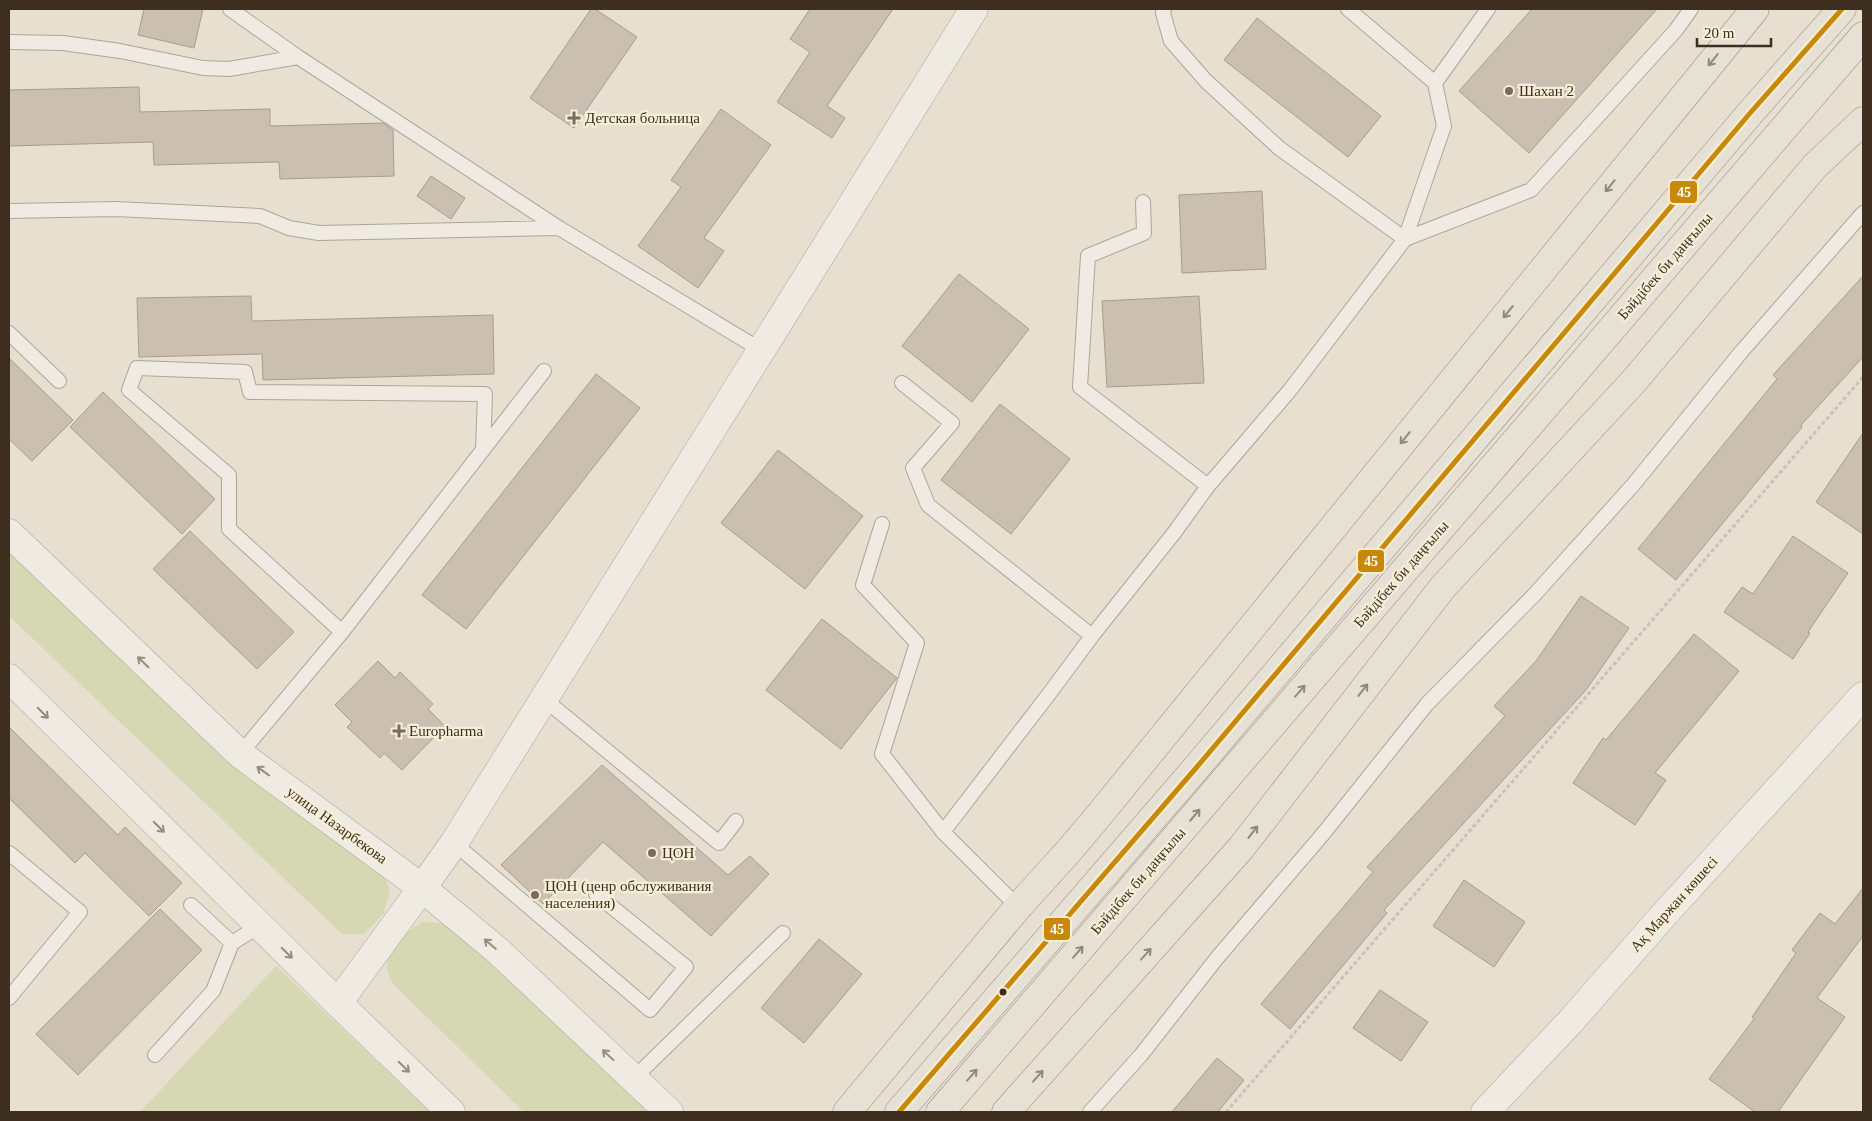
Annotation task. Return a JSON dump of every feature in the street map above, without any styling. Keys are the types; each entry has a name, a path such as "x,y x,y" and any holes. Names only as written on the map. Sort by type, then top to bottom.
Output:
{"main road":[{"path":"847,1112 1018,907 1094,820 1755,9"},
{"name":"Бәйдібек би даңғылы","path":"899,1112 1190,775 1750,112 1842,9"},
{"name":"Бәйдібек би даңғылы","path":"940,1112 1863,36"},
{"path":"1006,1112 1241,848 1443,587 1634,381 1815,166 1863,121"}],"street":[{"path":"338,1003 454,843 974,9"},
{"name":"улица Назарбекова","path":"9,533 240,754 422,888 498,950 669,1112"},
{"path":"9,678 259,926 451,1112"},
{"name":"Ақ Маржан көшесі","path":"1485,1112 1570,1022 1662,917 1863,696"}],"lane":[{"path":"230,9 559,228 762,350"},
{"path":"1164,9 1163,13 1171,41 1206,81 1279,148 1405,238"},
{"path":"942,832 1092,636 1174,533 1208,486 1290,390 1405,238 1444,126 1435,83 1348,9"},
{"path":"1435,83 1488,9"},
{"path":"1405,238 1531,190 1676,30 1691,9"},
{"path":"9,42 63,43 120,50 203,68 237,68 298,56"},
{"path":"1143,202 1144,233 1088,256 1080,387 1208,486"},
{"path":"9,212 116,209 260,216 289,228 319,233 559,228"},
{"path":"1090,1112 1141,1055 1217,958 1323,834 1427,704 1535,594 1633,485 1742,352 1863,213"},
{"path":"9,333 59,381"},
{"path":"342,632 228,529 229,475 128,390 138,368 245,372 250,392 485,394 483,450"},
{"path":"240,754 342,632 544,371"},
{"path":"902,382 952,423 913,468 928,505 1092,636"},
{"path":"882,524 863,586 917,643 882,754 942,832 1018,907"},
{"path":"544,699 719,843 736,821"},
{"path":"454,843 650,1010 686,966 596,894"},
{"path":"9,853 80,912 9,998"},
{"path":"191,905 232,944"},
{"path":"155,1055 213,990 232,944 259,926"},
{"path":"633,1079 783,932"}],"path":[{"path":"1226,1112 1863,377"}],"green space":[{"path":"9,516 385,878 390,890 384,913 364,934 342,934 9,616"},
{"path":"422,922 443,923 667,1112 524,1112 394,985 387,963 392,949 410,930"},
{"path":"276,966 430,1112 140,1112"}],"building":[{"path":"144,9 203,9 194,48 138,35"},
{"path":"591,9 595,9 637,37 574,128 530,98"},
{"path":"810,9 893,9 827,106 845,118 832,138 777,102 810,52 790,39"},
{"path":"1532,9 1657,9 1529,153 1459,91"},
{"path":"1257,18 1381,116 1348,157 1224,60"},
{"path":"139,87 140,112 270,109 270,126 383,123 393,130 394,176 280,179 279,162 154,165 153,142 9,146 9,90"},
{"path":"721,109 771,145 704,238 724,251 698,288 638,246 681,187 671,180"},
{"path":"431,176 465,198 451,219 417,196"},
{"path":"1262,191 1266,269 1182,273 1179,195"},
{"path":"959,274 1029,329 972,402 902,346"},
{"path":"1863,276 1863,357 1801,425 1802,427 1676,580 1638,549 1777,379 1773,375"},
{"path":"251,296 252,321 493,315 494,374 263,380 262,354 139,357 137,298"},
{"path":"1199,296 1204,383 1107,387 1102,301"},
{"path":"9,358 73,420 32,461 9,439"},
{"path":"596,374 640,408 466,629 422,595"},
{"path":"103,392 215,499 182,534 70,427"},
{"path":"1000,404 1070,459 1011,534 941,480"},
{"path":"1863,433 1863,534 1816,502"},
{"path":"778,450 863,516 805,589 721,523"},
{"path":"190,531 294,632 257,669 153,569"},
{"path":"1793,536 1848,573 1808,632 1810,633 1793,659 1724,612 1742,587 1753,594"},
{"path":"1581,596 1629,628 1586,690 1384,910 1387,913 1290,1029 1261,1004 1373,872 1367,867 1505,716 1494,706 1536,661"},
{"path":"822,619 897,678 841,749 766,690"},
{"path":"1694,634 1739,671 1655,773 1666,780 1635,825 1573,783 1603,738 1606,740"},
{"path":"378,661 395,678 400,672 433,704 428,709 445,726 402,770 384,753 380,758 347,727 352,722 335,705"},
{"path":"9,727 118,835 125,827 182,883 149,916 85,853 75,863 9,798"},
{"path":"602,765 728,875 750,856 769,874 711,936 603,842 543,904 501,865"},
{"path":"1464,880 1525,922 1494,967 1433,926"},
{"path":"1863,888 1863,936 1817,998 1845,1017 1778,1112 1755,1112 1709,1079 1754,1019 1752,1017 1796,953 1792,950 1820,913 1835,924"},
{"path":"160,909 202,950 78,1075 36,1034"},
{"path":"819,939 862,974 804,1043 761,1008"},
{"path":"1380,990 1428,1022 1401,1061 1353,1028"},
{"path":"1217,1058 1244,1080 1218,1112 1172,1112"}],"transit line":[{"name":"45","path":"899,1112 1196,768 1751,112 1842,9"}],"place":[{"name":"Шахан 2","path":"1509,91"},
{"name":"Детская больница","path":"574,118"},
{"name":"Europharma","path":"399,731"},
{"name":"ЦОН","path":"652,853"},
{"name":"ЦОН (ценр обслуживания населения)","path":"535,895"}]}
